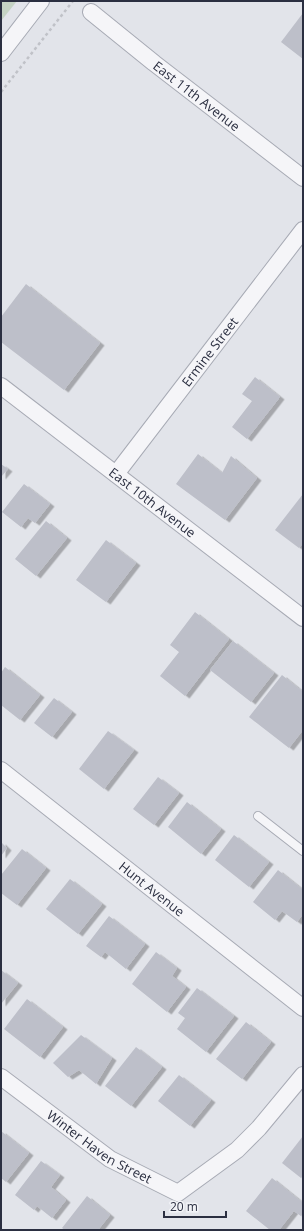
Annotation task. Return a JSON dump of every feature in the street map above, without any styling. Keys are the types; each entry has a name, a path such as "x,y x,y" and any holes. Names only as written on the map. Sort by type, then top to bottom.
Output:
{"street":[{"path":"1,53 42,1"},
{"name":"East 11th Avenue","path":"91,12 160,68 303,178"},
{"name":"Ermine Street","path":"116,474 303,230"},
{"name":"East 10th Avenue","path":"1,386 303,618"},
{"name":"Hunt Avenue","path":"1,770 303,1008"},
{"name":"Winter Haven Street","path":"1,1077 110,1160 178,1193 237,1150 259,1128 303,1075"}],"lane":[{"path":"258,816 303,850"}],"path":[{"path":"1,92 73,1"}],"green space":[{"path":"1,1 17,1 1,21"}],"building":[{"path":"303,13 303,59 281,42"},
{"path":"26,284 100,343 64,390 1,342 1,317"},
{"path":"255,377 280,397 247,439 232,427 252,401 242,394"},
{"path":"198,454 222,473 231,456 257,478 225,520 176,484"},
{"path":"1,464 8,469 1,477"},
{"path":"24,484 50,504 35,523 28,518 21,527 2,512"},
{"path":"303,494 303,543 299,548 275,530"},
{"path":"46,521 67,538 36,576 15,559"},
{"path":"106,540 136,563 106,602 76,580"},
{"path":"195,612 229,639 185,696 160,676 179,652 170,645"},
{"path":"233,641 274,673 251,702 210,670"},
{"path":"5,667 40,695 20,720 1,705 1,673"},
{"path":"282,675 303,692 303,730 289,748 249,717"},
{"path":"54,698 72,712 52,737 34,723"},
{"path":"108,731 134,750 104,789 79,769"},
{"path":"158,777 179,793 154,825 133,809"},
{"path":"187,802 221,829 201,854 168,827"},
{"path":"234,835 269,862 249,887 215,860"},
{"path":"1,842 7,848 1,856"},
{"path":"22,849 46,868 17,905 1,893 1,875"},
{"path":"278,870 303,890 303,914 297,922 282,911 275,920 253,902"},
{"path":"70,879 102,904 78,934 46,909"},
{"path":"109,916 145,944 126,969 105,952 101,957 86,946"},
{"path":"156,952 177,968 172,976 186,987 167,1012 132,984"},
{"path":"1,970 18,983 1,1004"},
{"path":"197,988 234,1016 206,1052 177,1029 185,1018 178,1013"},
{"path":"27,999 63,1027 40,1057 4,1029"},
{"path":"246,1022 271,1042 242,1079 216,1059"},
{"path":"81,1035 112,1058 96,1084 79,1070 68,1077 53,1063"},
{"path":"136,1047 162,1067 131,1106 105,1086"},
{"path":"179,1075 211,1100 190,1126 158,1101"},
{"path":"1,1131 29,1153 6,1182 1,1178"},
{"path":"303,1136 303,1176 301,1178 282,1163"},
{"path":"41,1161 60,1175 51,1187 66,1200 52,1218 37,1206 34,1210 15,1195"},
{"path":"272,1178 303,1203 303,1213 301,1216 294,1211 279,1230 270,1230 246,1211"},
{"path":"87,1196 110,1215 98,1230 65,1230 62,1228"}]}
